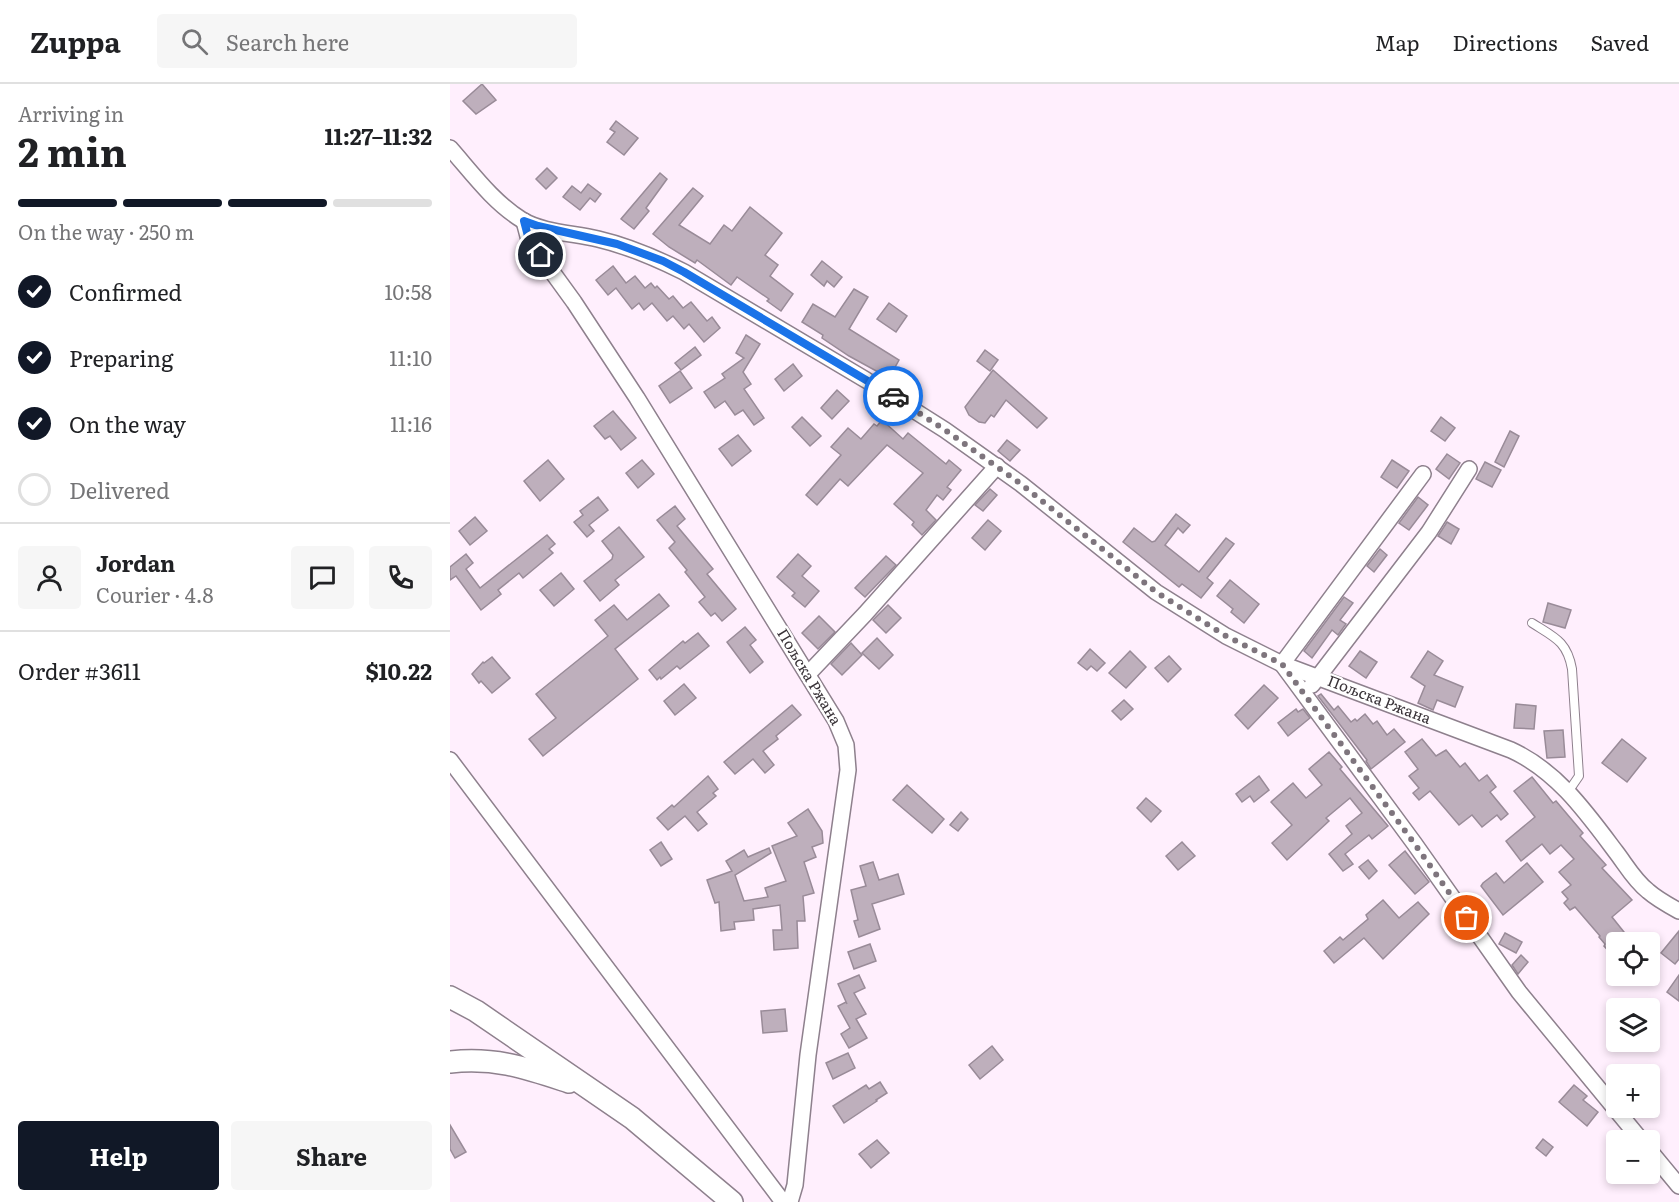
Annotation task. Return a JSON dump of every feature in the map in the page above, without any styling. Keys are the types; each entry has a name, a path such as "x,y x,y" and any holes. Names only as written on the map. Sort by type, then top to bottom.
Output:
{"main road":[{"path":"450,997 476,1011 594,1091 658,1138 732,1202"},
{"path":"450,1062 476,1059 502,1062 594,1091"}],"street":[{"name":"Пољска Ржана","path":"450,148 501,205 524,221 617,244 648,255 684,272 876,386 997,466 1058,512 1156,592 1226,636 1282,664 1511,750 1543,768 1593,821 1633,877 1647,891 1679,911"},
{"name":"Пољска Ржана","path":"524,221 529,240 574,302 637,398 808,674 846,745 848,770 808,1055 795,1185 790,1202"},
{"path":"808,674 997,466"},
{"path":"1305,695 1429,531 1469,469"},
{"path":"1423,474 1282,664 1414,843 1519,992 1633,1130"},
{"path":"450,760 783,1202"},
{"path":"1660,1163 1679,1186"}],"lane":[{"path":"1532,622 1569,651 1579,776 1568,792"}],"building":[{"path":"482,84 496,100 476,114 463,101"},
{"path":"616,121 638,138 624,155 607,142 615,132 610,129"},
{"path":"547,168 557,178 546,189 536,179"},
{"path":"660,173 667,179 646,208 649,211 634,229 621,219"},
{"path":"588,184 601,194 595,202 590,198 580,210 563,197 572,186 581,193"},
{"path":"693,188 703,196 679,225 710,244 724,225 732,231 750,207 782,233 765,255 778,265 770,276 793,294 781,311 767,301 769,299 737,277 731,285 697,260 695,263 653,234"},
{"path":"822,261 842,277 834,287 827,281 824,286 811,275"},
{"path":"613,266 626,283 635,276 645,288 651,283 669,299 673,296 683,308 691,302 707,321 712,317 720,328 704,342 689,324 684,329 673,316 667,321 652,303 644,310 639,303 632,309 616,288 608,295 596,280"},
{"path":"854,289 868,297 849,329 899,360 889,378 849,356 802,322 813,304 835,317"},
{"path":"889,303 907,316 896,332 877,319"},
{"path":"746,335 760,344 743,372 751,384 744,389 764,418 754,425 743,410 735,415 725,401 715,408 704,392 725,378 722,374 744,358 736,353"},
{"path":"695,347 701,355 681,370 675,363"},
{"path":"985,350 998,360 990,371 977,361"},
{"path":"793,364 802,376 784,391 775,379"},
{"path":"993,370 1047,418 1037,428 1006,400 994,417 991,415 985,423 969,415 965,407"},
{"path":"680,371 692,388 670,403 659,386"},
{"path":"837,390 849,401 832,419 821,408"},
{"path":"613,411 636,438 621,450 610,436 605,439 594,426"},
{"path":"802,417 821,436 810,446 792,427"},
{"path":"1441,417 1455,428 1445,441 1431,431"},
{"path":"882,420 903,439 908,433 946,464 949,460 961,470 947,487 951,490 943,500 937,495 926,510 936,520 922,535 912,525 914,522 894,504 923,473 887,445 848,486 840,479 817,505 806,495 841,455 831,447 848,428 861,439 874,424 877,426"},
{"path":"1510,431 1519,436 1504,467 1495,462"},
{"path":"738,435 751,451 732,466 719,449"},
{"path":"1007,440 1020,450 1010,461 998,451"},
{"path":"1447,454 1460,463 1449,479 1436,469"},
{"path":"548,460 564,479 540,501 524,481"},
{"path":"642,460 654,474 638,488 626,473"},
{"path":"1392,460 1409,471 1397,488 1381,477"},
{"path":"1485,462 1501,470 1492,487 1476,479"},
{"path":"990,489 997,495 983,511 975,505"},
{"path":"598,497 608,510 589,525 594,531 587,537 574,522 583,515 580,511"},
{"path":"1418,497 1428,505 1409,530 1399,523"},
{"path":"675,506 685,519 677,526 713,569 707,574 736,609 722,621 715,613 711,616 699,602 705,597 669,548 675,542 657,520"},
{"path":"1176,514 1190,525 1183,533 1178,528 1165,545 1199,572 1226,538 1234,544 1207,578 1213,583 1201,598 1182,584 1179,587 1123,542 1134,528 1152,542 1155,541"},
{"path":"475,517 487,531 470,545 459,531"},
{"path":"988,520 1001,531 985,550 972,538"},
{"path":"1447,522 1459,529 1451,544 1438,536"},
{"path":"619,527 644,557 615,580 619,585 600,601 584,581 612,559 613,555 602,541"},
{"path":"547,535 555,544 549,549 553,553 523,578 519,573 498,590 501,594 481,610 456,576 450,580 450,567 466,554 473,563 466,569 480,588"},
{"path":"1380,549 1387,555 1374,572 1367,566"},
{"path":"798,554 811,566 802,576 819,591 805,607 792,596 795,593 777,577"},
{"path":"886,556 896,565 865,597 855,588"},
{"path":"561,573 574,589 554,606 540,590"},
{"path":"1230,580 1259,604 1244,623 1231,612 1233,609 1217,596"},
{"path":"659,594 669,606 615,649 638,679 543,756 529,739 556,718 536,694 608,636 595,620 614,605 627,620"},
{"path":"1344,597 1353,603 1340,620 1346,624 1338,635 1332,630 1312,658 1304,651"},
{"path":"1548,603 1571,610 1565,628 1543,622"},
{"path":"888,605 901,618 886,633 873,620"},
{"path":"819,616 835,632 818,649 802,633"},
{"path":"745,627 756,640 750,645 763,662 750,673 727,642"},
{"path":"698,633 709,646 680,669 677,666 657,680 649,670 683,641 685,643"},
{"path":"877,638 893,655 879,669 862,653"},
{"path":"851,643 862,655 842,675 831,664"},
{"path":"1090,649 1105,663 1097,671 1091,666 1087,670 1078,663"},
{"path":"1130,651 1146,667 1126,688 1109,673"},
{"path":"1360,651 1377,662 1366,678 1349,666"},
{"path":"1428,651 1443,661 1434,675 1463,687 1455,707 1437,700 1433,710 1418,703 1425,686 1411,677"},
{"path":"1169,656 1181,669 1168,682 1155,668"},
{"path":"492,657 510,678 492,693 472,674 483,662"},
{"path":"684,684 696,698 675,715 664,701"},
{"path":"1264,685 1278,698 1248,729 1235,715"},
{"path":"1321,694 1334,710 1338,706 1351,722 1355,719 1357,721 1365,714 1373,724 1377,721 1387,735 1394,729 1405,742 1371,769 1367,760 1318,696"},
{"path":"1124,700 1133,709 1121,720 1112,711"},
{"path":"1516,704 1536,706 1534,729 1514,728"},
{"path":"792,705 801,715 776,736 778,739 763,751 774,765 765,773 753,759 735,774 724,762"},
{"path":"1296,709 1298,712 1303,709 1310,718 1288,736 1278,723"},
{"path":"1563,730 1565,757 1547,758 1544,731"},
{"path":"1422,739 1436,756 1446,750 1460,767 1465,763 1479,781 1487,775 1496,787 1490,792 1508,814 1501,820 1497,815 1482,827 1472,815 1459,825 1430,791 1419,800 1413,793 1419,788 1409,776 1418,769 1405,752"},
{"path":"1622,739 1646,758 1627,782 1602,763"},
{"path":"1329,752 1342,767 1340,769 1388,826 1372,839 1369,835 1345,854 1353,864 1343,871 1329,854 1352,834 1346,826 1362,813 1350,798 1326,818 1329,821 1287,860 1272,843 1292,825 1271,802 1293,783 1306,798 1322,785 1309,769"},
{"path":"708,776 718,789 713,793 716,796 697,812 707,824 698,831 685,816 668,830 657,818 672,805 674,807"},
{"path":"1259,776 1269,790 1254,802 1250,796 1242,802 1236,794"},
{"path":"1532,777 1553,803 1556,801 1583,833 1580,836 1606,865 1602,868 1632,900 1612,917 1624,932 1606,932 1606,948 1600,936 1575,907 1570,910 1564,903 1568,899 1562,892 1571,885 1559,872 1574,859 1561,845 1550,854 1542,844 1521,861 1506,841 1535,817 1514,791"},
{"path":"907,785 944,819 932,833 893,800"},
{"path":"1146,798 1161,811 1151,822 1137,808"},
{"path":"808,809 822,831 823,843 812,847 816,857 804,862 814,893 803,896 805,921 797,921 798,948 774,950 773,930 782,930 780,905 753,909 754,920 734,922 735,929 721,931 719,902 715,903 707,880 732,871 726,861 744,850 748,857 769,848 771,853 735,875 744,901 768,897 765,888 786,881 772,846 797,836 788,823"},
{"path":"961,812 968,819 958,831 950,825"},
{"path":"661,842 672,859 661,866 650,850"},
{"path":"1182,842 1195,856 1178,870 1166,856"},
{"path":"1405,851 1429,882 1415,894 1389,865"},
{"path":"1368,860 1377,871 1369,879 1359,867"},
{"path":"873,862 879,880 898,874 904,894 872,904 880,929 859,937 854,921 858,920 851,890 866,886 860,866"},
{"path":"1527,863 1543,882 1503,915 1481,886 1496,873 1504,883"},
{"path":"1383,900 1399,918 1418,902 1429,914 1383,959 1364,938 1334,963 1324,951 1340,937 1343,940 1368,919 1366,915"},
{"path":"1679,931 1679,959 1675,964 1661,953"},
{"path":"1505,933 1522,942 1516,953 1499,944"},
{"path":"870,944 876,961 854,969 848,952"},
{"path":"1521,955 1528,962 1518,974 1512,965"},
{"path":"859,975 865,988 854,993 866,1014 856,1019 867,1038 849,1048 841,1034 850,1028 838,1006 846,1002 847,1004 838,984"},
{"path":"1679,975 1679,1001 1667,992"},
{"path":"785,1009 787,1031 763,1033 761,1011"},
{"path":"992,1046 1003,1060 980,1079 969,1065"},
{"path":"848,1053 855,1068 833,1079 826,1063"},
{"path":"880,1082 887,1093 844,1123 833,1106 866,1085 869,1089"},
{"path":"1574,1085 1587,1096 1583,1100 1598,1112 1587,1126 1559,1102"},
{"path":"450,1125 466,1152 455,1158 450,1149"},
{"path":"1543,1139 1553,1147 1546,1156 1536,1148"},
{"path":"877,1140 889,1153 871,1168 859,1154"}],"way so far":[{"path":"893,396 984,456 1058,512 1156,592 1199,621 1282,664 1467,918"}],"route":[{"path":"541,255 529,240 524,221 558,231 598,238 663,261 893,396"}]}
